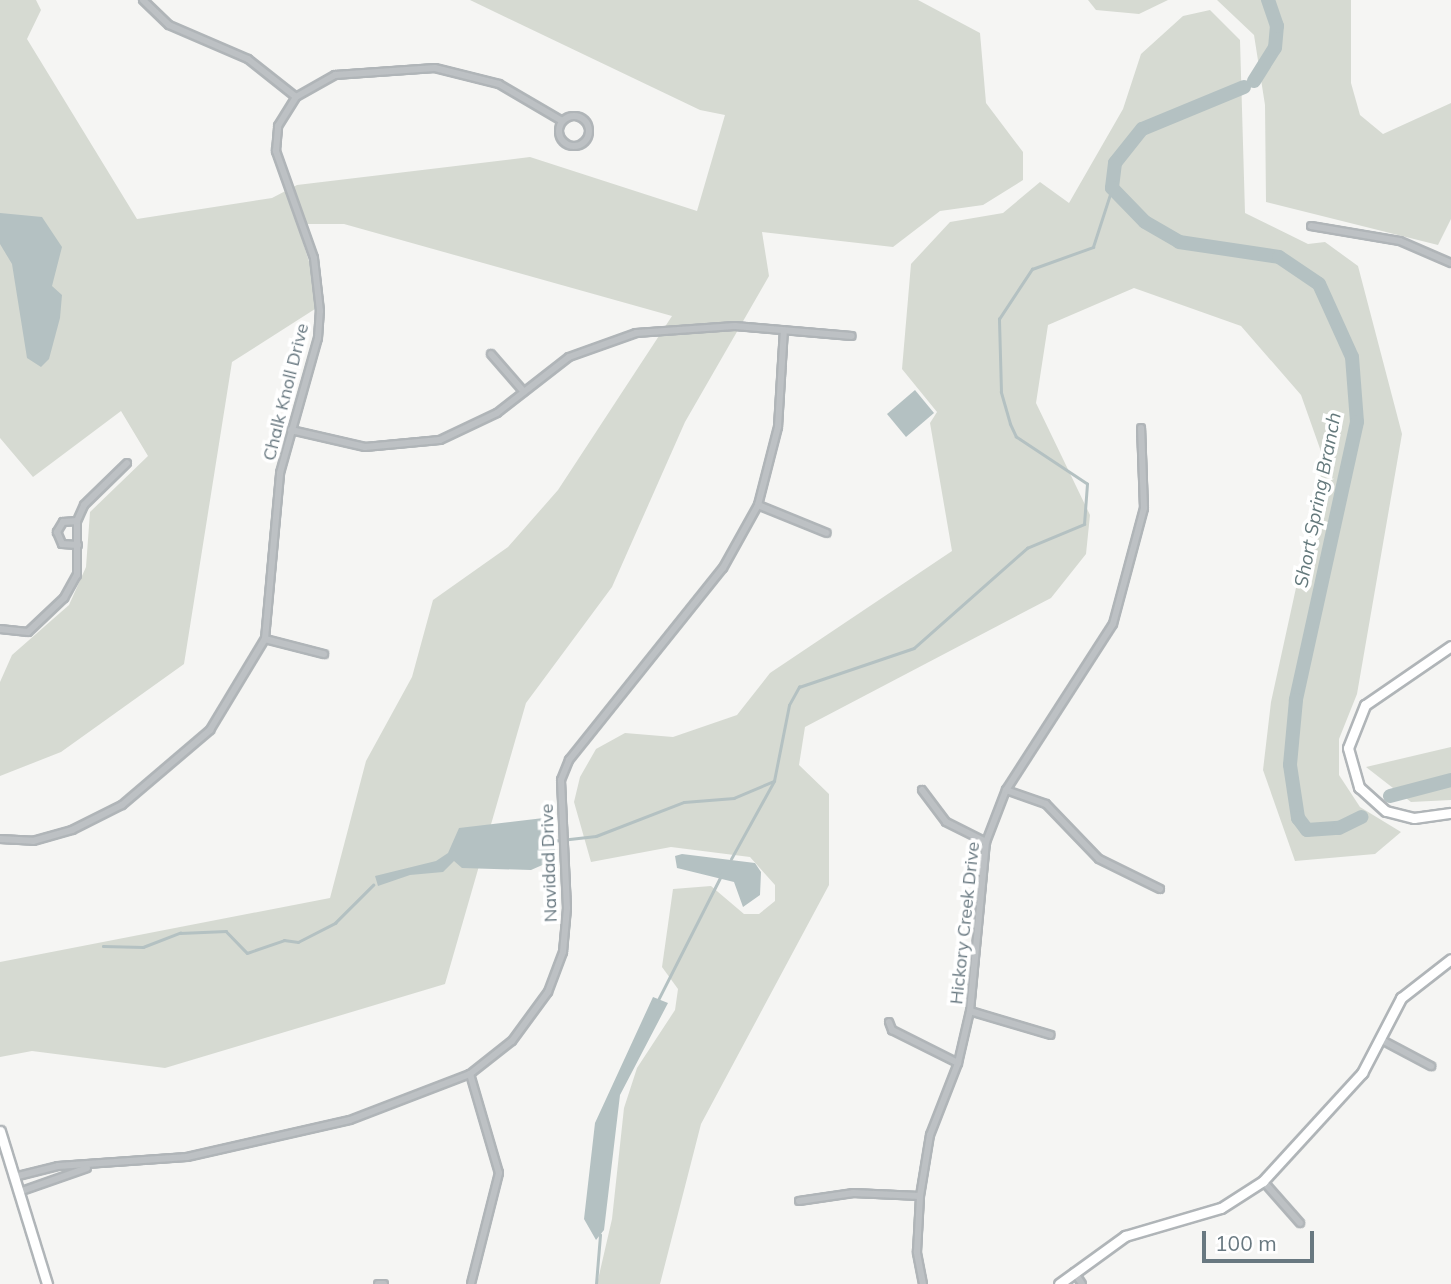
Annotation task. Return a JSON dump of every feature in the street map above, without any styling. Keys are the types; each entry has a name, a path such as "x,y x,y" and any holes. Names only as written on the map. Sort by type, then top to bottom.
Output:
{"street":[{"path":"143,0 169,26 248,59 296,97"},
{"name":"Chalk Knoll Drive","path":"0,839 33,841 72,830 122,806 211,730 265,639 280,473 318,338 320,311 314,258 276,151 278,126 296,97 335,75 435,68 499,84 562,121"},
{"name":"Chalk Knoll Drive","path":"570,116 584,120 589,134 584,143 575,147 561,141 562,121 570,116"},
{"path":"1311,226 1400,242 1451,263"},
{"path":"290,430 365,447 423,444 479,424 569,357 636,333 735,326 852,336"},
{"name":"Navidad Drive","path":"14,1177 58,1166 89,1167 187,1157 350,1120 470,1074 512,1041 548,992 564,951 567,889 560,797 569,761 723,568 758,505 778,427 784,330"},
{"path":"491,354 524,392"},
{"name":"Hickory Creek Drive","path":"923,1284 917,1252 920,1196 930,1135 958,1063 970,1012 986,842 1006,790 1113,624 1144,508 1141,428"},
{"path":"0,629 27,632 46,619 74,582 78,545 77,522 84,505 127,463"},
{"path":"758,505 828,533"},
{"path":"77,522 63,522 57,532 62,544 78,545"},
{"path":"265,639 324,654"},
{"path":"1451,646 1365,705 1348,748 1359,787 1386,811 1414,818 1451,813"},
{"path":"922,790 946,822 986,842"},
{"path":"1006,790 1046,804 1099,859 1160,889"},
{"path":"1059,1284 1073,1270 1125,1236 1221,1208 1263,1181 1344,1096 1415,982 1451,959"},
{"path":"970,1012 1051,1035"},
{"path":"889,1022 892,1030 958,1063"},
{"path":"1380,1039 1431,1066"},
{"path":"470,1074 499,1173 471,1284"},
{"path":"0,1131 47,1284"},
{"name":"Navidad Drive","path":"19,1192 89,1167"},
{"path":"1263,1181 1300,1223"},
{"path":"799,1201 853,1193 920,1196"},
{"path":"1073,1270 1082,1284"},
{"path":"378,1284 384,1284"}],"shaded area":[{"path":"0,0 36,0 41,10 27,39 137,219 272,198 297,185 530,157 697,211 725,115 700,110 470,0 918,0 980,33 986,103 1023,152 1023,180 983,205 940,211 893,247 762,232 769,276 685,422 612,587 526,703 445,984 165,1068 32,1051 0,1057 0,962 330,898 366,761 412,677 433,600 508,547 558,490 672,316 344,224 307,224 300,233 312,271 315,309 232,362 184,664 61,752 0,776 0,682 12,655 69,605 86,567 90,512 148,456 121,411 33,477 0,438"},
{"path":"1088,0 1168,0 1139,14 1096,10"},
{"path":"1217,0 1351,0 1351,83 1360,115 1383,134 1451,103 1451,219 1438,245 1266,202 1265,105 1254,35"},
{"path":"1210,10 1240,40 1245,213 1308,244 1325,242 1358,266 1402,434 1357,694 1339,739 1339,775 1360,807 1401,832 1375,854 1295,861 1263,770 1271,702 1324,460 1301,395 1241,326 1134,288 1048,325 1036,403 1090,515 1086,554 1051,598 805,727 799,765 829,794 829,885 701,1124 660,1284 597,1284 612,1219 624,1108 637,1068 675,1010 678,989 662,967 673,889 711,886 744,914 759,914 775,901 775,885 750,857 671,847 591,862 574,802 580,777 596,749 625,733 673,737 737,715 770,673 952,551 930,423 937,412 902,369 911,264 950,222 1003,213 1040,182 1069,203 1123,109 1141,54 1183,16"},
{"path":"0,213 42,217 62,247 52,286 62,295 60,318 49,359 41,367 27,358 12,264 0,244"},
{"path":"915,390 934,413 906,437 887,414"},
{"path":"1451,747 1451,800 1411,802 1366,767"},
{"path":"552,817 556,859 531,870 462,868 454,861 443,872 410,875 378,886 375,876 436,861 448,853 459,828"},
{"path":"682,854 755,863 761,872 760,895 743,907 734,882 677,868 675,856"},
{"path":"653,997 668,1003 620,1095 604,1230 596,1240 584,1219 595,1123"}],"waterway":[{"name":"Short Spring Branch","path":"1254,81 1275,48 1277,26 1268,0"},
{"name":"Short Spring Branch","path":"1244,87 1142,129 1115,163 1112,188 1145,222 1179,242 1279,257 1319,284 1352,357 1357,422 1296,700 1290,765 1298,818 1307,830 1339,828 1362,817"},
{"path":"731,859 774,781 789,705 799,687 914,648 1027,548 1084,524 1087,484 1016,437 1010,424 1001,392 999,319 1032,269 1093,247 1112,188"},
{"name":"Short Spring Branch","path":"1390,796 1451,780"},
{"path":"552,841 596,836 684,802 734,798 774,781"},
{"path":"657,1002 722,874"},
{"path":"103,946 143,947 180,933 226,931 247,953 284,940 298,942 335,923 373,885"},
{"path":"596,1284 600,1235"}]}
